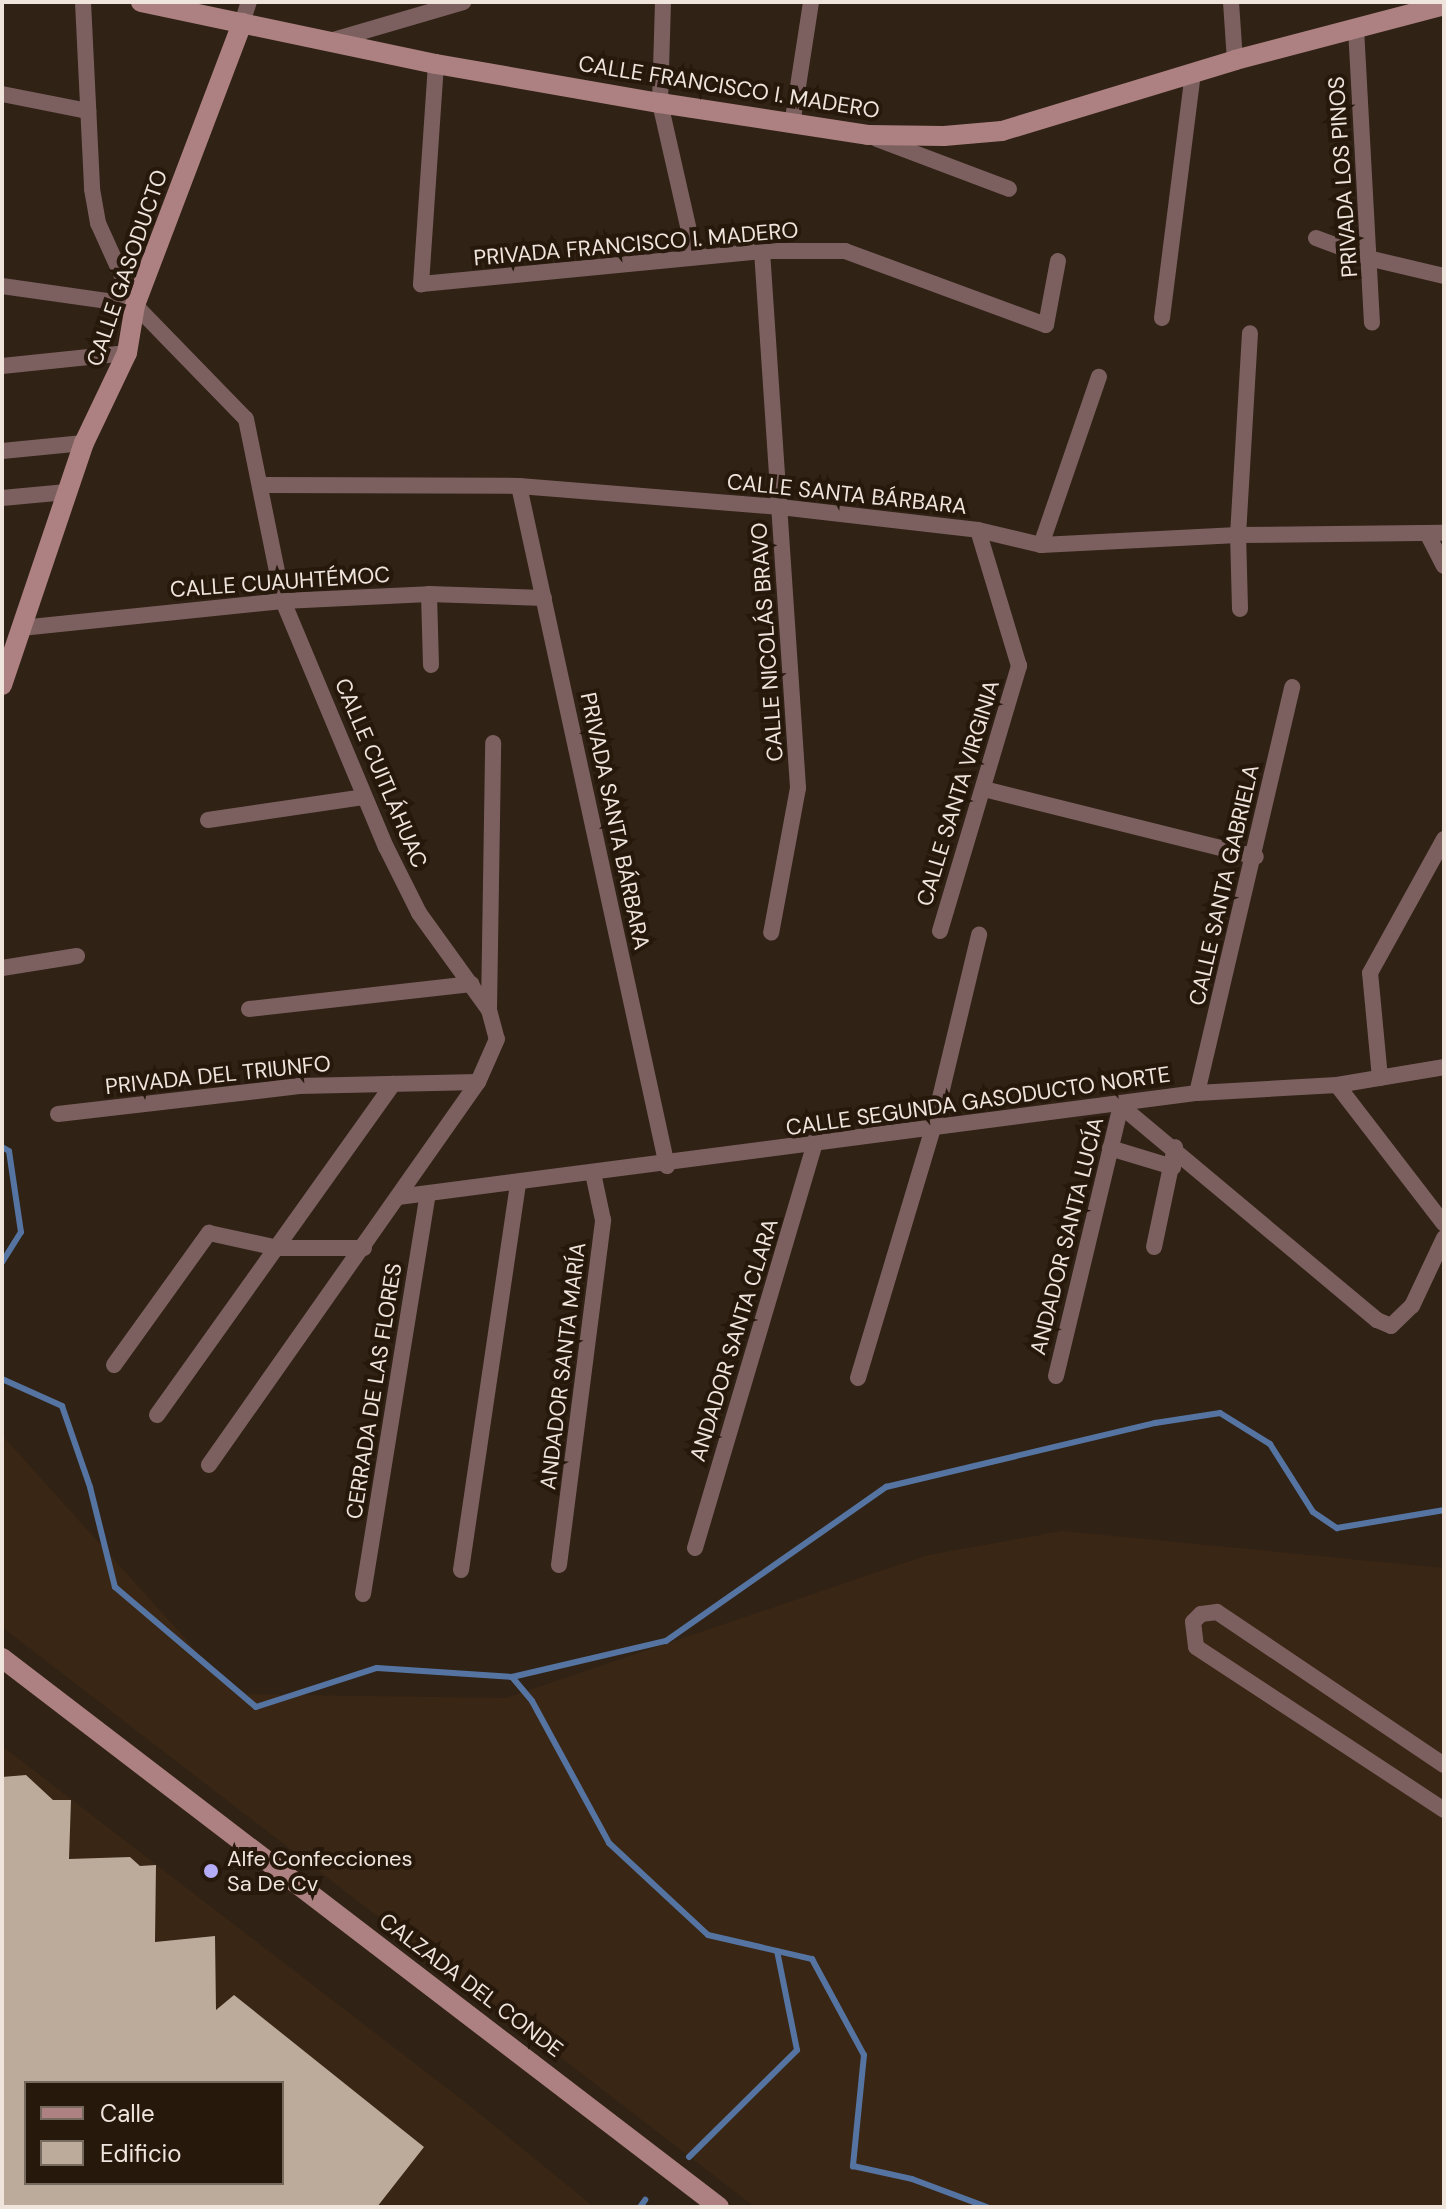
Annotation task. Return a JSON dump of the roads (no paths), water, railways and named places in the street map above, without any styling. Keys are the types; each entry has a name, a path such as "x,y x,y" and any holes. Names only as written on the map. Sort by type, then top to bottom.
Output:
{"street":[{"path":"83,2 98,223 135,305"},
{"name":"CALLE GASODUCTO","path":"2,685 84,443 127,353 135,305 249,2"},
{"path":"326,42 463,2"},
{"path":"663,2 660,103 695,257"},
{"path":"792,125 811,2"},
{"path":"1231,2 1235,60"},
{"name":"CALLE FRANCISCO I. MADERO","path":"151,3 436,64 792,125 868,135 1002,131 1235,60 1441,4"},
{"name":"PRIVADA LOS PINOS","path":"1356,28 1372,259 1372,323"},
{"name":"PRIVADA FRANCISCO I. MADERO","path":"436,64 421,284 762,251 845,251 1046,325 1058,261"},
{"path":"1162,318 1193,74"},
{"path":"2,94 88,111"},
{"path":"868,135 1009,189"},
{"path":"1316,238 1372,259 1444,276"},
{"name":"CALLE NICOLÁS BRAVO","path":"762,251 798,788 771,933"},
{"path":"2,286 135,305"},
{"name":"CALLE CUITLÁHUAC","path":"135,305 246,419 283,601 363,797 419,913 489,1010 497,1039 478,1082 209,1465"},
{"path":"1240,609 1238,535 1250,333"},
{"path":"2,366 127,353"},
{"path":"1041,545 1099,377"},
{"path":"2,451 84,443"},
{"name":"CALLE SANTA BÁRBARA","path":"261,485 519,486 780,507 978,530 1041,545 1238,535 1436,533"},
{"name":"PRIVADA SANTA BÁRBARA","path":"519,486 667,1166"},
{"path":"2,498 67,492"},
{"name":"CALLE SANTA VIRGINIA","path":"940,931 1019,666 978,530"},
{"path":"1436,533 1444,566"},
{"path":"429,594 431,665"},
{"name":"CALLE CUAUHTÉMOC","path":"21,628 283,601 429,594 544,598"},
{"name":"CALLE SANTA GABRIELA","path":"1197,1093 1256,857 1292,687"},
{"path":"489,1010 493,743"},
{"path":"984,789 1256,857"},
{"path":"208,820 363,797"},
{"path":"1380,1078 1370,973 1444,839"},
{"path":"858,1378 932,1131 979,935"},
{"path":"2,968 77,956"},
{"path":"249,1009 472,984"},
{"name":"CALLE SEGUNDA GASODUCTO NORTE","path":"398,1197 667,1166 815,1144 1121,1106 1197,1093 1337,1085 1444,1067"},
{"name":"PRIVADA DEL TRIUNFO","path":"58,1114 299,1086 478,1082"},
{"path":"157,1415 393,1084"},
{"path":"1337,1085 1444,1224"},
{"path":"1121,1106 1175,1147 1377,1320 1391,1326 1412,1306 1444,1238"},
{"name":"ANDADOR SANTA LUCÍA","path":"1056,1376 1121,1106"},
{"name":"ANDADOR SANTA CLARA","path":"695,1548 815,1144"},
{"path":"1154,1247 1175,1147"},
{"path":"1110,1148 1173,1167"},
{"name":"ANDADOR SANTA MARÍA","path":"559,1565 603,1220 593,1173"},
{"path":"461,1570 518,1184"},
{"name":"CERRADA DE LAS FLORES","path":"363,1594 428,1194"},
{"path":"114,1365 209,1233 278,1248 364,1248"},
{"path":"1444,1765 1211,1611 1193,1622 1196,1647 1444,1810"},
{"name":"CALZADA DEL CONDE","path":"2,1658 719,2207"}],"waterway":[{"path":"2,1147 9,1151 21,1232 2,1262"},
{"path":"2,1379 62,1406 90,1487 115,1587 256,1707 377,1668 512,1677 666,1641 886,1487 1155,1423 1220,1413 1270,1444 1313,1512 1337,1528 1444,1510"},
{"path":"512,1677 532,1701 609,1843 708,1935 812,1959 864,2055 853,2166 912,2179 987,2207"},
{"path":"689,2157 797,2050 777,1951"},
{"path":"640,2207 645,2200"}],"place":[{"name":"Alfe Confecciones Sa De Cv","path":"211,1871"}]}
